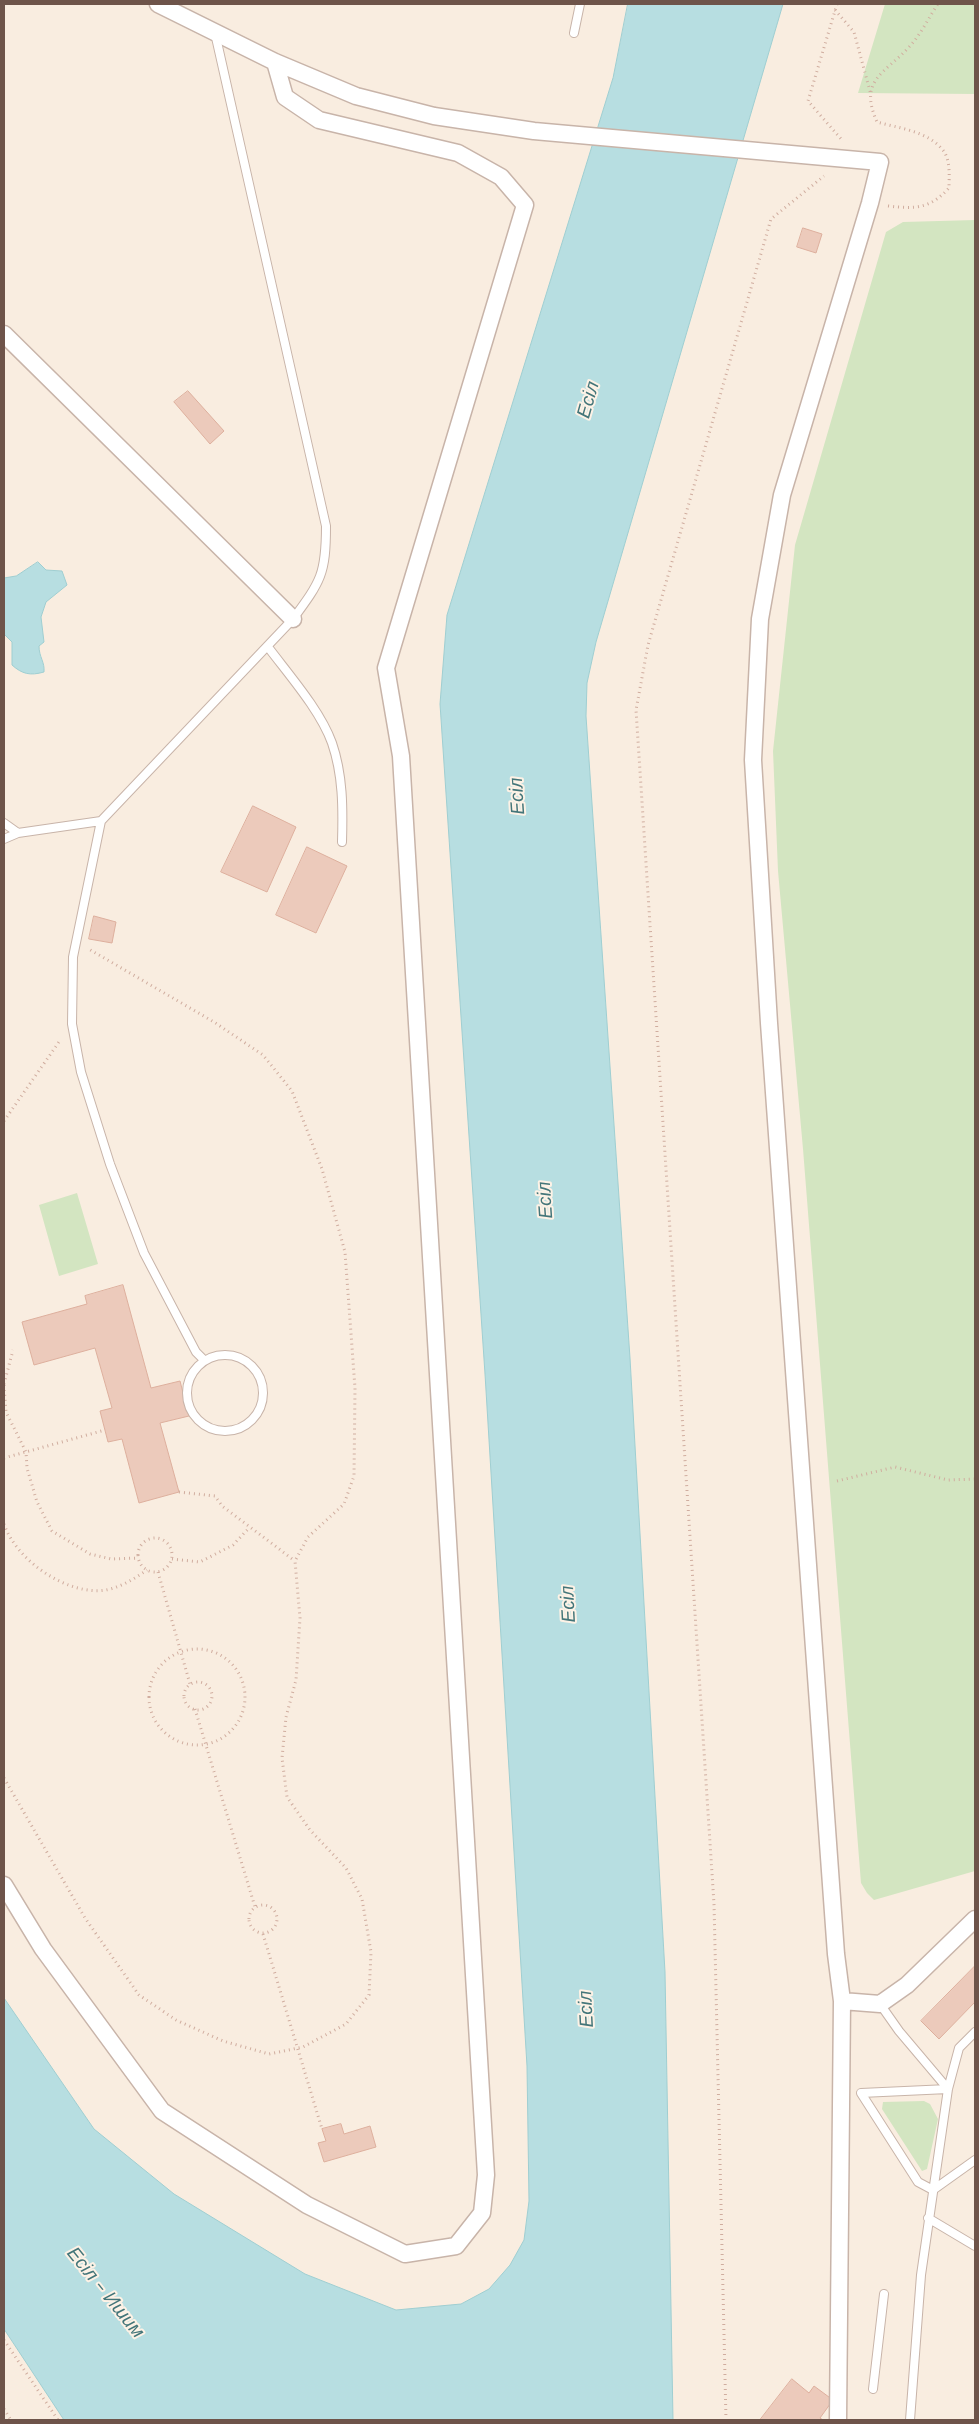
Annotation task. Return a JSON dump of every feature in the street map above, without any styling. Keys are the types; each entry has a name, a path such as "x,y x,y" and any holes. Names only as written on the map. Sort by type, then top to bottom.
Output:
{"street":[{"path":"158,4 275,62 356,96 434,116 534,130 828,163 880,162 870,203 782,495 760,619 753,760 770,1032 820,1736 836,1954 842,2001 838,2420"},
{"path":"4,1885 43,1949 162,2111 308,2205 405,2254 456,2246 482,2213 486,2175 401,756 386,668 524,205 501,177 458,153 319,120 285,96 275,62"},
{"path":"4,334 293,619"},
{"path":"842,2001 880,2004 907,1985 975,1919"}],"lane":[{"path":"574,33 580,4"},
{"path":"204,1360 196,1352 144,1253 110,1164 81,1072 72,1024 73,957 101,821 293,619 317,586 326,559 326,526 215,32"},
{"path":"268,647 312,708 331,742 344,802 342,842"},
{"path":"4,839 18,833 101,821"},
{"path":"4,823 18,833"},
{"path":"225,1354 246,1360 261,1377 264,1399 255,1419 237,1430 215,1431 196,1419 187,1399 190,1377 204,1360 225,1354"},
{"path":"880,2004 899,2031 948,2090"},
{"path":"910,2420 921,2275 948,2090 959,2048 975,2032"},
{"path":"933,2190 918,2182 861,2093 948,2090"},
{"path":"933,2190 975,2160"},
{"path":"928,2218 975,2246"},
{"path":"873,2389 884,2294"}],"path":[{"path":"837,4 808,101 843,139"},
{"path":"870,203 912,209 937,201 949,188 949,168 943,150 919,134 877,122 870,105 874,79 910,45 938,4"},
{"path":"835,10 854,32 871,96"},
{"path":"726,2420 714,1904 636,710 648,645 771,219 828,163"},
{"path":"4,1778 85,1918 139,1995 176,2020 223,2041 269,2054 298,2048 346,2024 369,1995 370,1952 362,1900 346,1868 310,1830 287,1797 282,1758 286,1717 296,1680 300,1618 295,1561 308,1537 344,1504 354,1476 355,1388 345,1252 322,1169 292,1091 263,1055 214,1022 76,942"},
{"path":"4,1121 72,1024"},
{"path":"13,1350 4,1384 6,1412 26,1452 27,1468 38,1502 52,1531 90,1554 111,1559 139,1558"},
{"path":"4,1458 105,1430"},
{"path":"837,1481 895,1467 948,1480 975,1479"},
{"path":"179,1492 214,1496 222,1506 249,1528 295,1561"},
{"path":"4,1524 8,1537 26,1560 58,1580 81,1590 105,1590 126,1584 147,1570"},
{"path":"172,1559 200,1562 233,1545 249,1528"},
{"path":"153,1538 164,1540 171,1548 172,1559 167,1568 158,1572 147,1570 140,1563 139,1552 144,1543 153,1538"},
{"path":"158,1572 190,1684"},
{"path":"196,1648 212,1650 226,1658 238,1669 244,1684 246,1700 242,1716 234,1729 222,1739 206,1745 190,1745 175,1740 158,1724 149,1702 150,1686 156,1671 166,1659 180,1651 196,1648"},
{"path":"200,1682 208,1686 212,1694 210,1704 202,1710 195,1709 186,1702 184,1692 190,1684 200,1682"},
{"path":"195,1709 255,1907"},
{"path":"263,1904 272,1907 278,1915 277,1924 272,1931 263,1934 254,1931 249,1923 249,1914 255,1907 263,1904"},
{"path":"263,1934 322,2129"},
{"path":"4,2340 58,2420"},
{"path":"4,2409 11,2420"}],"green space":[{"path":"885,4 975,4 975,94 858,93"},
{"path":"975,220 975,1871 874,1900 861,1883 803,1149 778,871 773,751 795,545 886,232 903,222"},
{"path":"77,1193 98,1264 59,1276 39,1205"},
{"path":"924,2101 930,2104 938,2119 927,2169 922,2171 882,2109 883,2102"}],"water":[{"path":"628,4 783,4 596,642 587,683 586,716 630,1358 665,1972 673,2420 64,2420 4,2329 4,1998 94,2129 174,2194 305,2274 396,2310 461,2304 489,2289 510,2265 524,2240 529,2201 527,2066 485,1374 440,704 447,615 613,78"},
{"path":"38,562 46,570 62,571 67,585 46,602 41,617 44,642 39,646 44,672 30,674 12,665 12,642 4,634 4,578 16,576"}],"building":[{"path":"803,228 822,234 816,253 797,247"},
{"path":"188,391 224,431 210,444 174,402"},
{"path":"253,806 296,827 267,892 221,872"},
{"path":"307,847 347,866 316,933 276,915"},
{"path":"94,916 116,922 112,943 89,939"},
{"path":"123,1285 151,1388 180,1381 189,1416 160,1423 179,1492 139,1503 122,1439 108,1442 100,1411 112,1408 95,1348 34,1365 22,1322 87,1304 85,1296"},
{"path":"975,1966 975,2002 939,2039 921,2021"},
{"path":"341,2124 344,2134 370,2126 376,2147 324,2162 318,2143 326,2141 322,2129"},
{"path":"792,2379 809,2393 814,2386 833,2400 820,2418 823,2420 760,2420"}],"water label":[{"name":"Есіл","path":"589,400"},
{"name":"Есіл","path":"518,796"},
{"name":"Есіл","path":"546,1200"},
{"name":"Есіл","path":"569,1604"},
{"name":"Есіл","path":"587,2009"},
{"name":"Есіл - Ишим","path":"105,2293"}]}
